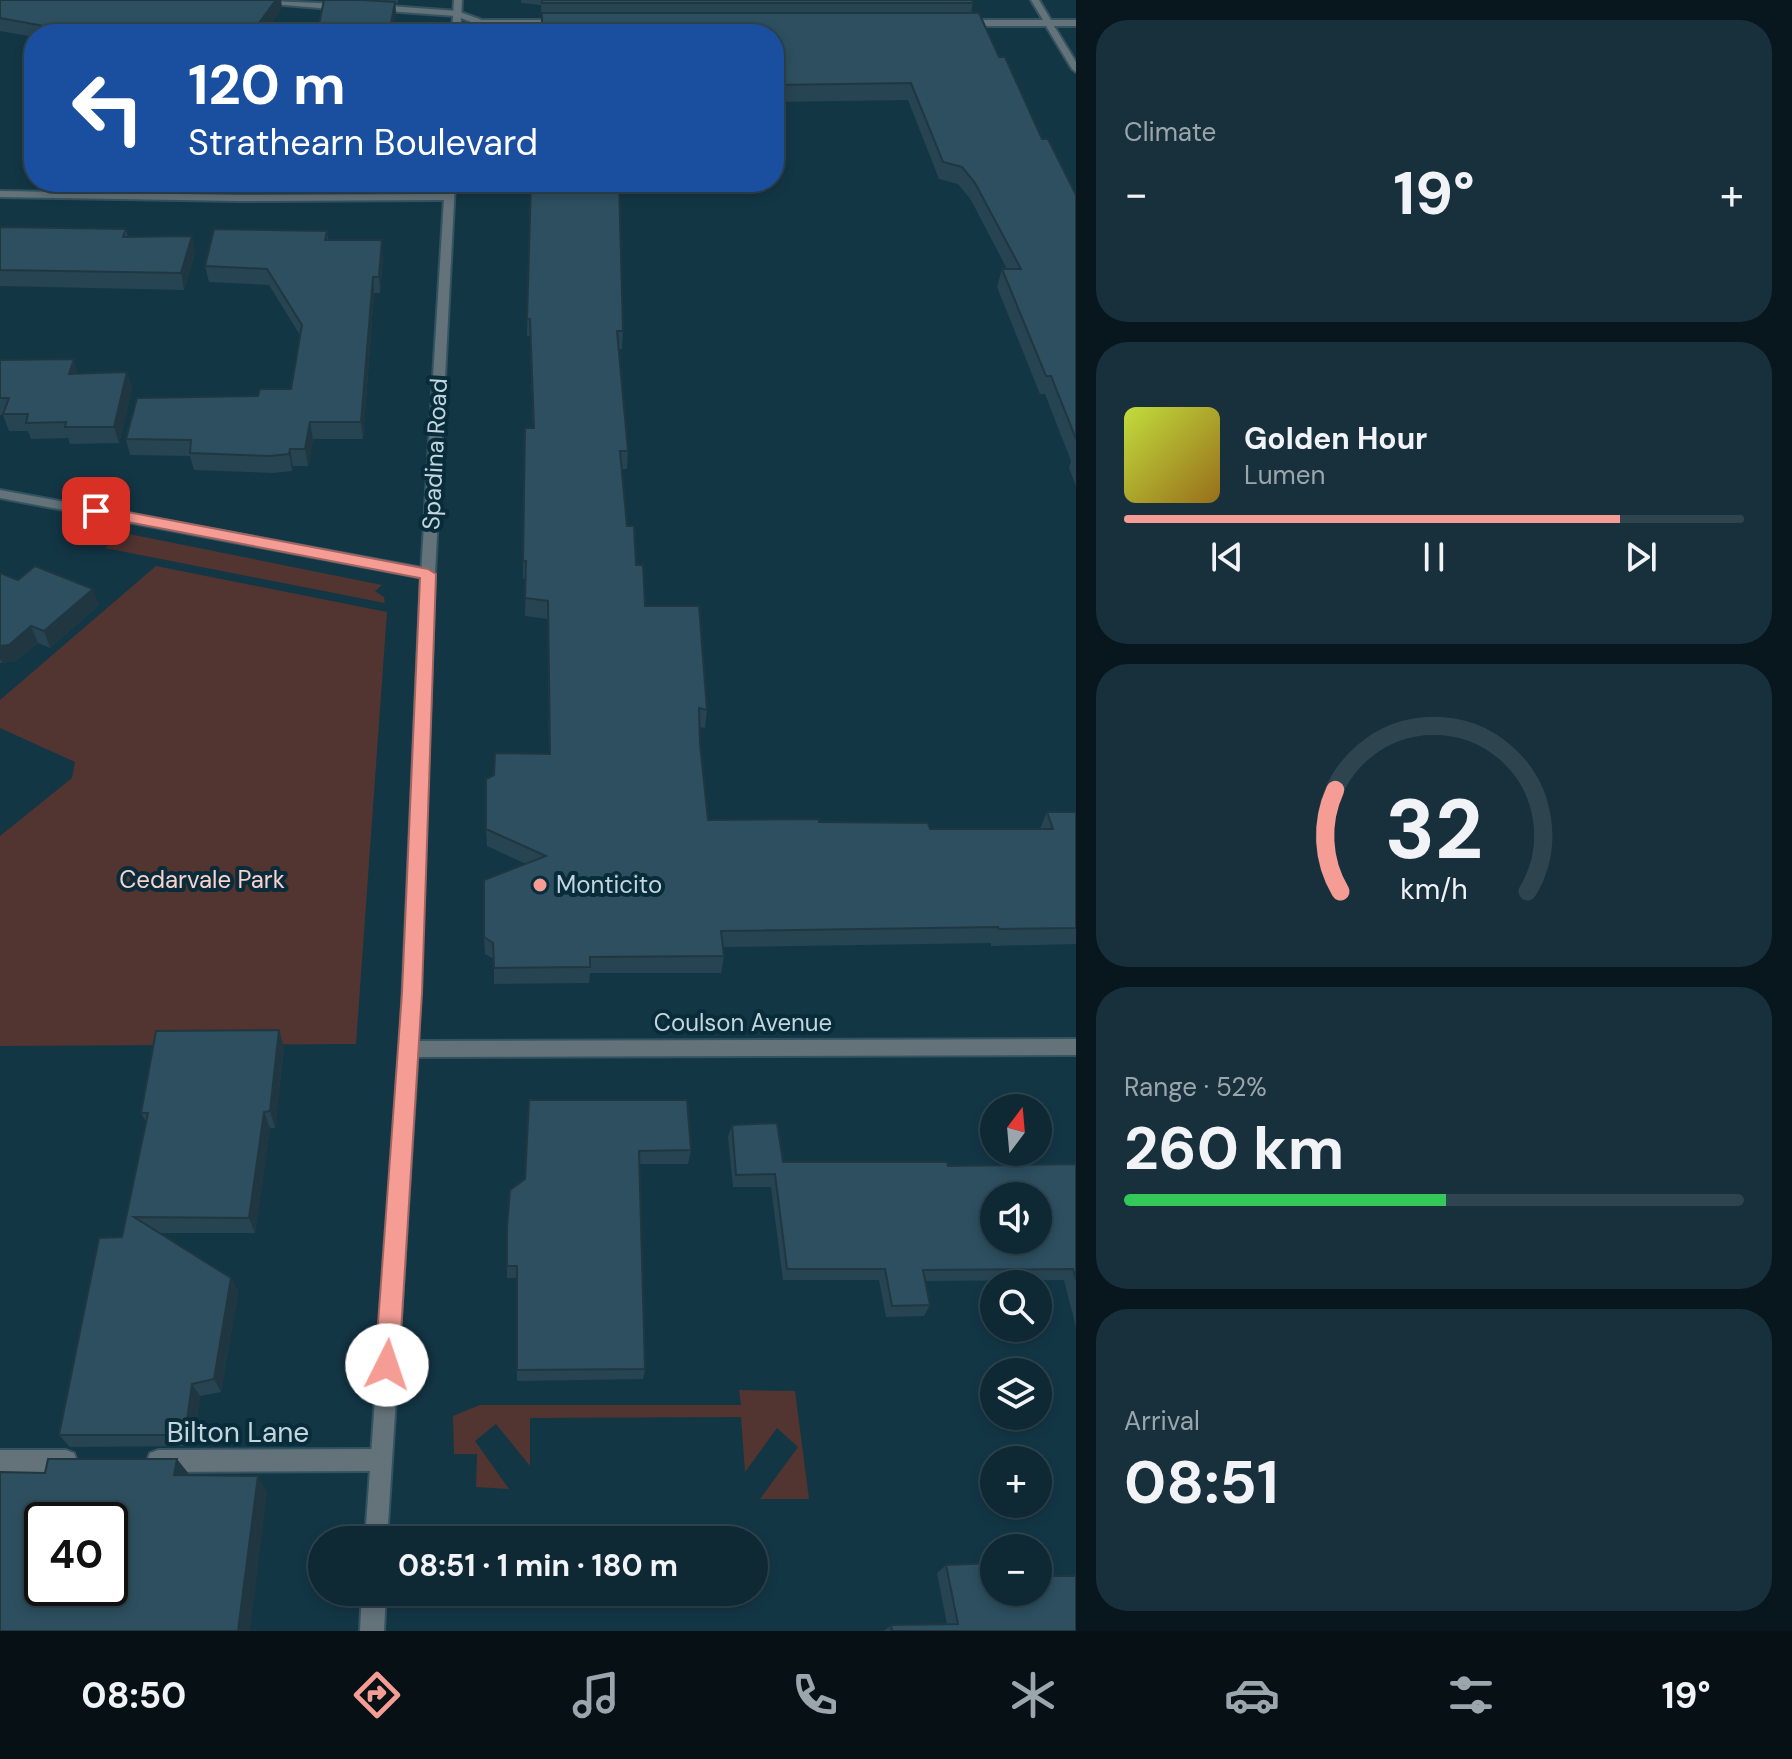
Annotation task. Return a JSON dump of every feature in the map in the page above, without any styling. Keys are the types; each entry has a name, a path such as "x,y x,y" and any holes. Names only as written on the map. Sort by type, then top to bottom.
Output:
{"street":[{"path":"247,0 358,7"},
{"path":"456,24 458,0"},
{"path":"1035,0 1076,69"},
{"path":"369,8 457,14 481,23 575,23"},
{"path":"949,23 1076,23"},
{"path":"0,194 118,198 367,192"},
{"name":"Spadina Road","path":"377,1526 409,1049 428,574 450,192"},
{"path":"0,494 428,574"},
{"name":"Coulson Avenue","path":"409,1049 1076,1047"},
{"name":"Bilton Lane","path":"141,1461 380,1460"},
{"path":"0,1461 94,1461"},
{"path":"372,1631 373,1606"}],"green space":[{"path":"124,533 382,585 375,591 384,597 385,603 105,548"},
{"name":"Cedarvale Park","path":"156,566 387,612 356,1044 0,1046 0,836 72,778 75,762 0,728 0,700"},
{"path":"739,1390 795,1391 809,1499 760,1499 798,1447 777,1428 745,1472 741,1417 530,1418 530,1466 496,1424 475,1441 509,1489 476,1487 477,1454 454,1454 453,1416 480,1405 741,1405"}],"building":[{"path":"0,0 276,0 258,24 33,24 0,18"},
{"path":"324,0 395,2 391,24 319,24"},
{"path":"542,0 972,0 973,3 542,3"},
{"path":"542,13 979,13 999,57 1005,57 1042,139 1048,139 1076,195 1076,439 1002,269 1021,269 975,183 962,167 943,162 911,83 784,85 784,24 542,24"},
{"path":"531,192 619,192 623,331 617,331 628,451 620,451 627,526 634,526 636,565 643,565 645,606 699,606 707,710 699,708 700,744 708,820 819,819 819,822 928,823 930,829 1053,829 1047,812 1076,812 1076,928 721,931 724,956 590,957 590,967 494,968 493,943 484,937 484,880 546,856 486,829 486,779 494,775 495,753 550,754 548,601 525,598 526,561 523,561 525,428 534,428 530,319 527,319"},
{"path":"0,227 126,229 123,237 192,236 181,273 0,270"},
{"path":"214,229 327,231 325,240 382,240 379,277 373,277 361,422 310,422 305,449 290,449 289,454 270,456 190,453 191,440 126,439 137,398 258,396 260,389 291,389 302,325 267,269 205,266"},
{"path":"74,359 69,374 127,372 114,427 65,427 66,422 26,423 28,414 3,414 9,398 0,398 0,360"},
{"path":"35,566 93,589 44,631 31,626 9,645 0,646 0,573 18,580"},
{"path":"279,1030 270,1111 264,1112 249,1218 134,1217 231,1278 214,1379 192,1384 185,1435 59,1435 99,1238 122,1237 148,1113 141,1113 156,1031"},
{"path":"529,1100 687,1100 691,1150 639,1151 645,1369 517,1370 517,1266 507,1266 507,1227 510,1190 525,1179"},
{"path":"777,1123 783,1162 947,1162 948,1166 1076,1164 1076,1280 1073,1269 923,1270 930,1305 892,1306 885,1269 787,1269 775,1174 736,1175 732,1125"},
{"path":"48,1459 177,1459 174,1475 258,1476 238,1631 0,1631 0,1472 45,1473"},
{"path":"980,1564 980,1606 1052,1606 1052,1576 1076,1576 1076,1631 892,1631 891,1625 958,1624 946,1565"}],"place":[{"name":"Monticito","path":"540,885"}],"route":[{"path":"96,511 378,567 428,574 412,993 387,1365"}]}
